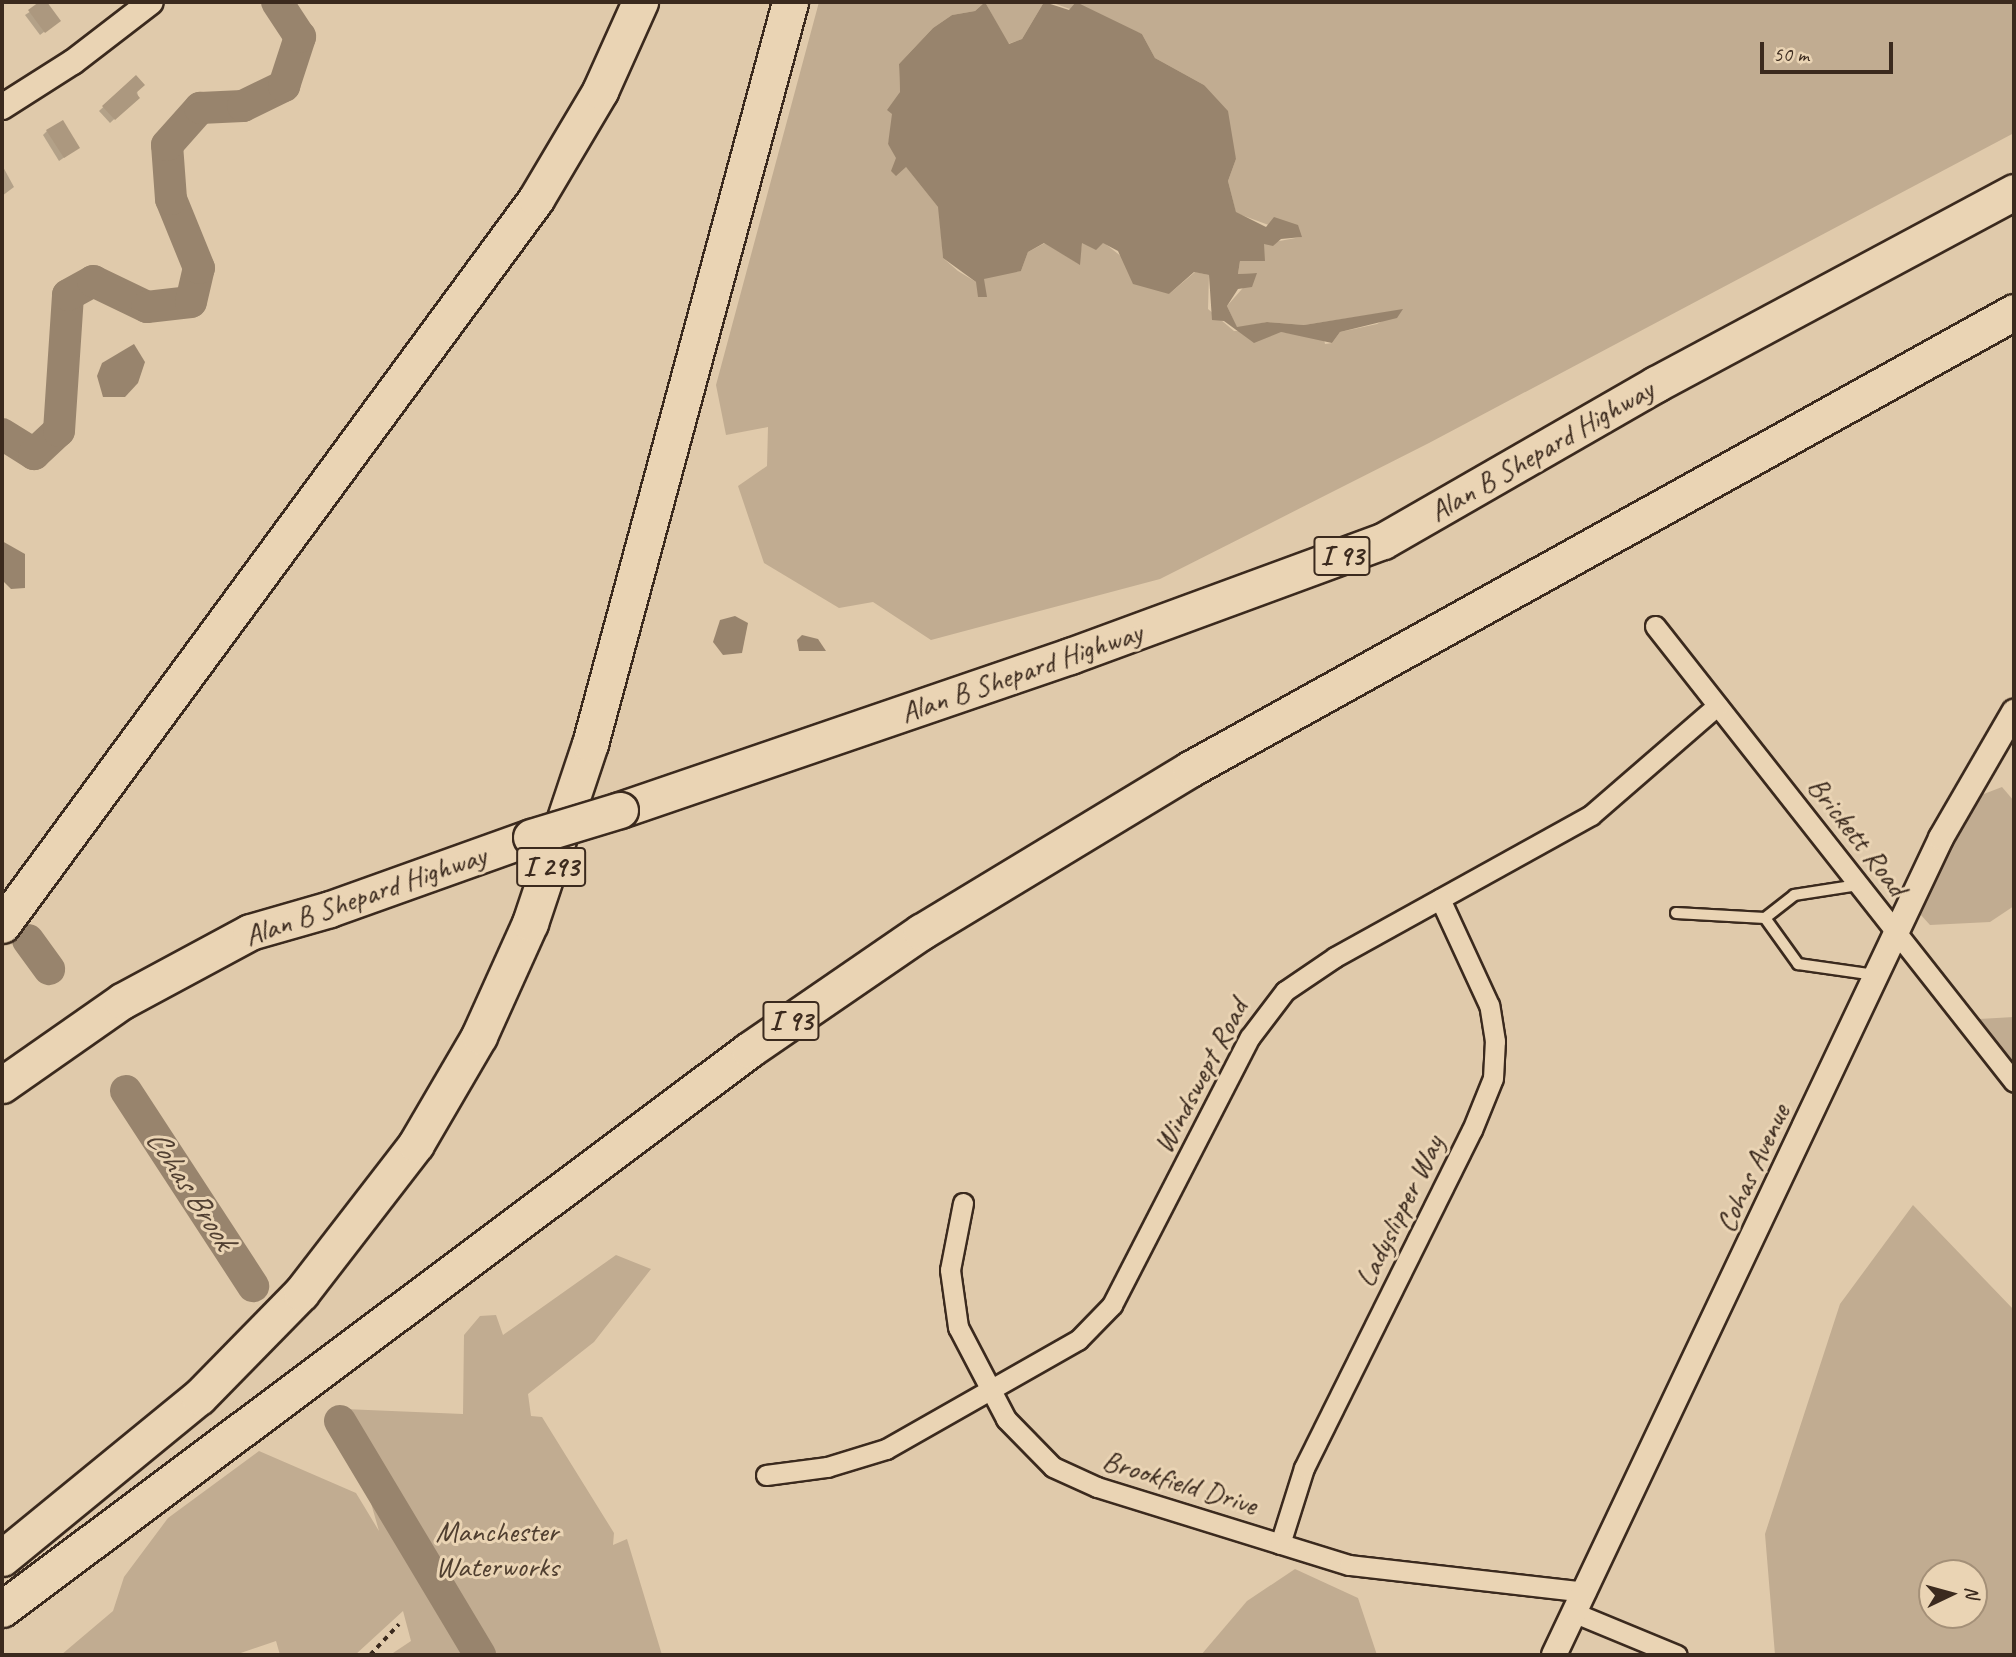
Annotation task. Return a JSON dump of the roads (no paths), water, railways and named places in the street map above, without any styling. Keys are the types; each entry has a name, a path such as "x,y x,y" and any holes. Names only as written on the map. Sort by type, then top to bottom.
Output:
{"highway":[{"path":"2,925 536,199 600,92 640,2"},
{"name":"I 293","path":"2,1558 199,1397 301,1293 416,1144 479,1036 535,911 586,756 790,2"},
{"name":"Alan B Shepard Highway","path":"2,1086 122,1001 250,932 330,909 531,837 620,810 1070,656 1382,541 1656,384 2014,192"},
{"name":"I 93","path":"2,1609 749,1051 943,918 1190,769 2014,312"}],"street":[{"path":"2,107 73,62 151,2"},
{"name":"Brickett Road","path":"1655,626 2014,1082"},
{"name":"Windswept Road","path":"766,1475 859,1459 1078,1340 1112,1305 1250,1037 1285,990 1591,815 1717,706"},
{"name":"Cohas Avenue","path":"1554,1655 1968,785 2014,712"},
{"name":"Ladyslipper Way","path":"1280,1544 1304,1468 1472,1130 1493,1078 1495,1041 1489,1005 1440,899"},
{"name":"Brookfield Drive","path":"963,1203 951,1251 951,1290 962,1337 990,1390 1020,1438 1074,1479 1280,1544 1373,1569 1580,1602 1677,1655"}],"lane":[{"path":"1676,913 1765,918 1794,895 1858,884"},
{"path":"1765,918 1798,964 1879,975"}],"waterway":[{"name":"Cohas Brook","path":"2,434 34,454 59,431 68,295 93,281 147,307 191,302 199,268 171,199 167,145 200,108 243,106 284,86 300,37 277,2"},
{"name":"Cohas Brook","path":"28,940 49,969"},
{"name":"Cohas Brook","path":"126,1091 253,1286"},
{"name":"Cohas Brook","path":"340,1421 480,1655"}],"park label":[{"name":"Manchester Waterworks","path":"497,1548"}]}
